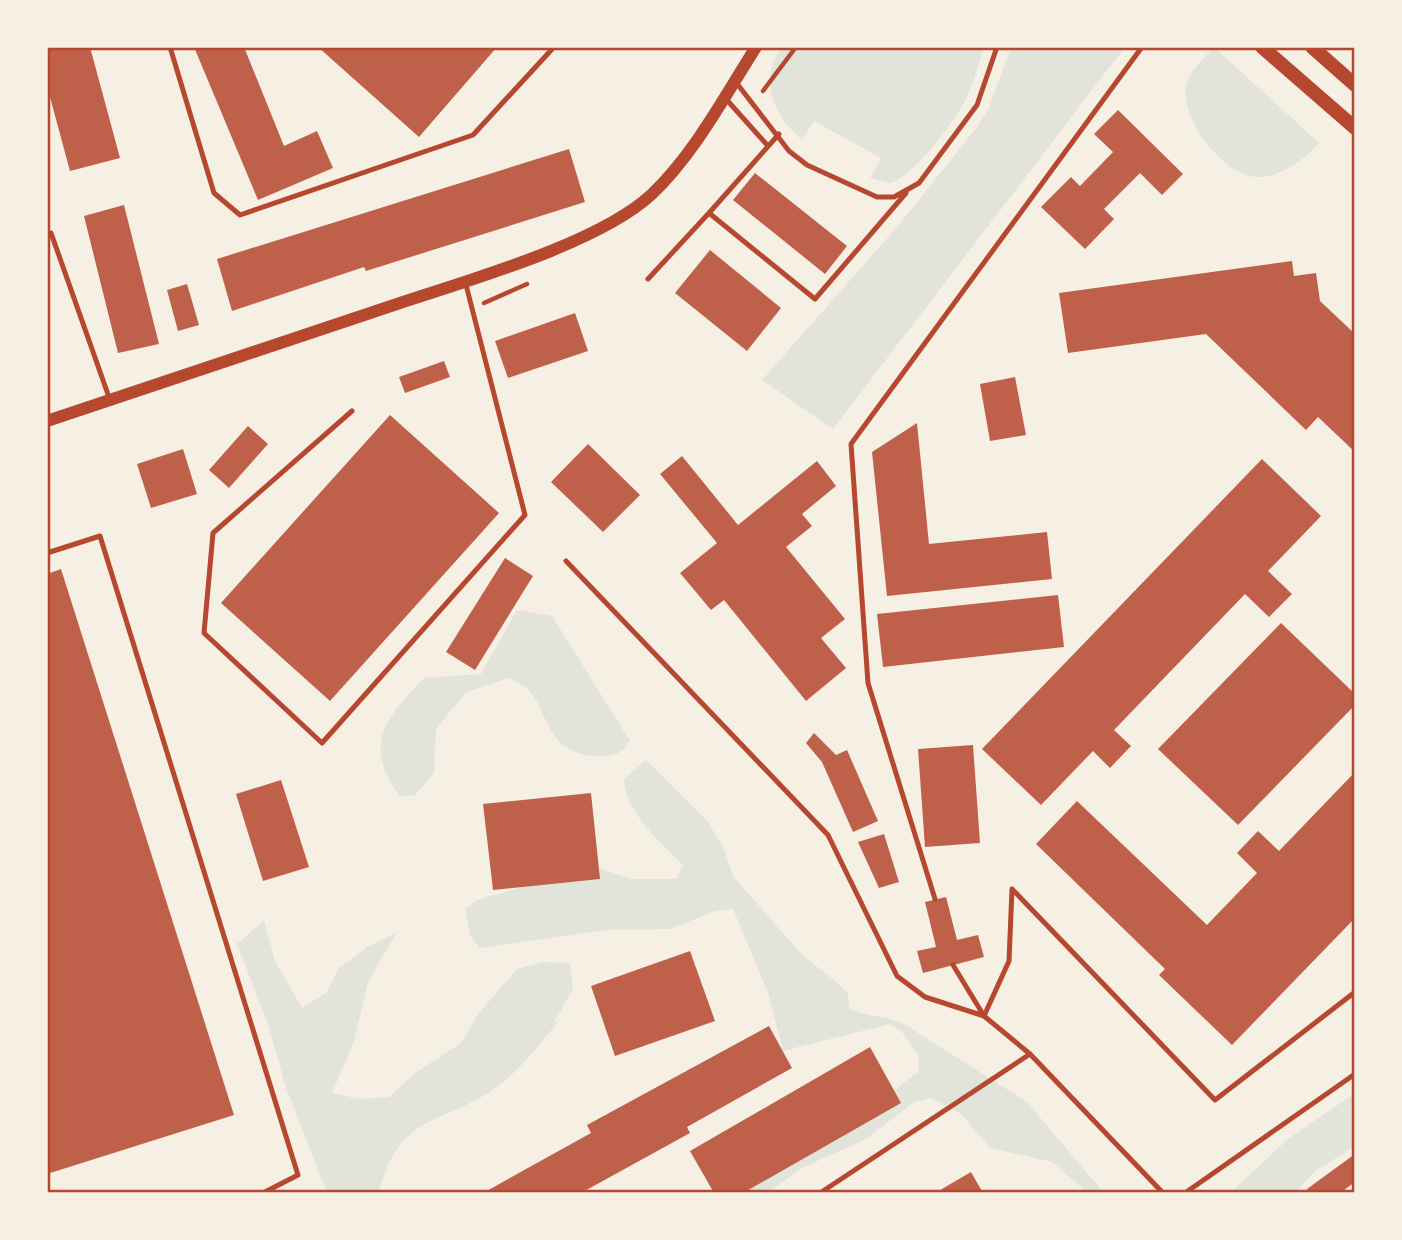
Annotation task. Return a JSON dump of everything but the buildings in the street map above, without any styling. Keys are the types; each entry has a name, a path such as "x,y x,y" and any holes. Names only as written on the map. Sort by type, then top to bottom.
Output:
{"main road":[{"path":"1262,47 1355,128"},
{"path":"1312,47 1355,85"}],"street":[{"path":"47,421 465,281 576,239 617,218 650,195 675,169 756,47"}],"lane":[{"path":"170,47 214,193 240,215 473,135 554,47"},
{"path":"735,80 779,134 789,151 807,165 877,197 894,197 919,183 977,105 997,47"},
{"path":"935,899 868,683 851,444 1142,47"},
{"path":"724,96 768,146"},
{"path":"649,279 779,134"},
{"path":"709,213 815,299 907,191"},
{"path":"47,234 51,233 110,400"},
{"path":"352,411 213,533 205,620 204,633 322,743 526,515 465,281"},
{"path":"47,553 100,536 298,1175 263,1193"},
{"path":"566,561 828,835 897,976 925,997 984,1016"},
{"path":"984,1016 1009,961 1013,889 1215,1100 1355,992"},
{"path":"953,965 984,1016 1030,1054 1163,1193"},
{"path":"820,1193 1030,1054"},
{"path":"1185,1193 1355,1074"}],"path":[{"path":"754,103 796,47"}],"shaded area":[{"path":"782,47 984,47 969,93 953,121 911,170 891,183 870,178 881,158 814,121 802,140 783,119 772,97 770,85 775,60"},
{"path":"1011,47 1125,47 833,429 762,380 897,227 977,127 988,110"},
{"path":"1214,47 1319,143 1307,155 1276,174 1259,177 1246,175 1232,168 1219,157 1197,130 1186,100 1186,87 1193,70"},
{"path":"517,610 552,616 630,741 620,752 611,755 586,755 570,749 558,740 528,690 509,678 466,692 436,729 434,773 415,795 401,797 382,762 383,733 389,719 424,678 481,674"},
{"path":"646,760 708,822 724,849 733,876 803,956 848,994 849,1008 904,1024 1027,1102 1104,1193 1088,1193 1052,1162 990,1148 960,1113 931,1098 914,1102 866,1139 804,1167 767,1193 725,1193 881,1100 918,1072 919,1056 902,1032 890,1024 783,1051 768,993 733,909 715,911 670,929 606,930 480,948 471,937 465,909 477,900 523,887 548,874 589,865 631,879 677,879 683,865 637,815 626,792 624,779"},
{"path":"264,920 275,961 302,1008 326,993 339,968 367,947 396,933 368,982 354,1042 332,1093 360,1099 389,1097 415,1073 461,1043 478,1014 517,969 544,962 570,963 573,989 554,1023 559,1021 509,1077 481,1097 427,1123 399,1146 388,1166 379,1193 327,1193 285,1085 269,1027 237,944"},
{"path":"1355,1093 1355,1146 1314,1172 1295,1193 1230,1193 1288,1139"}]}
